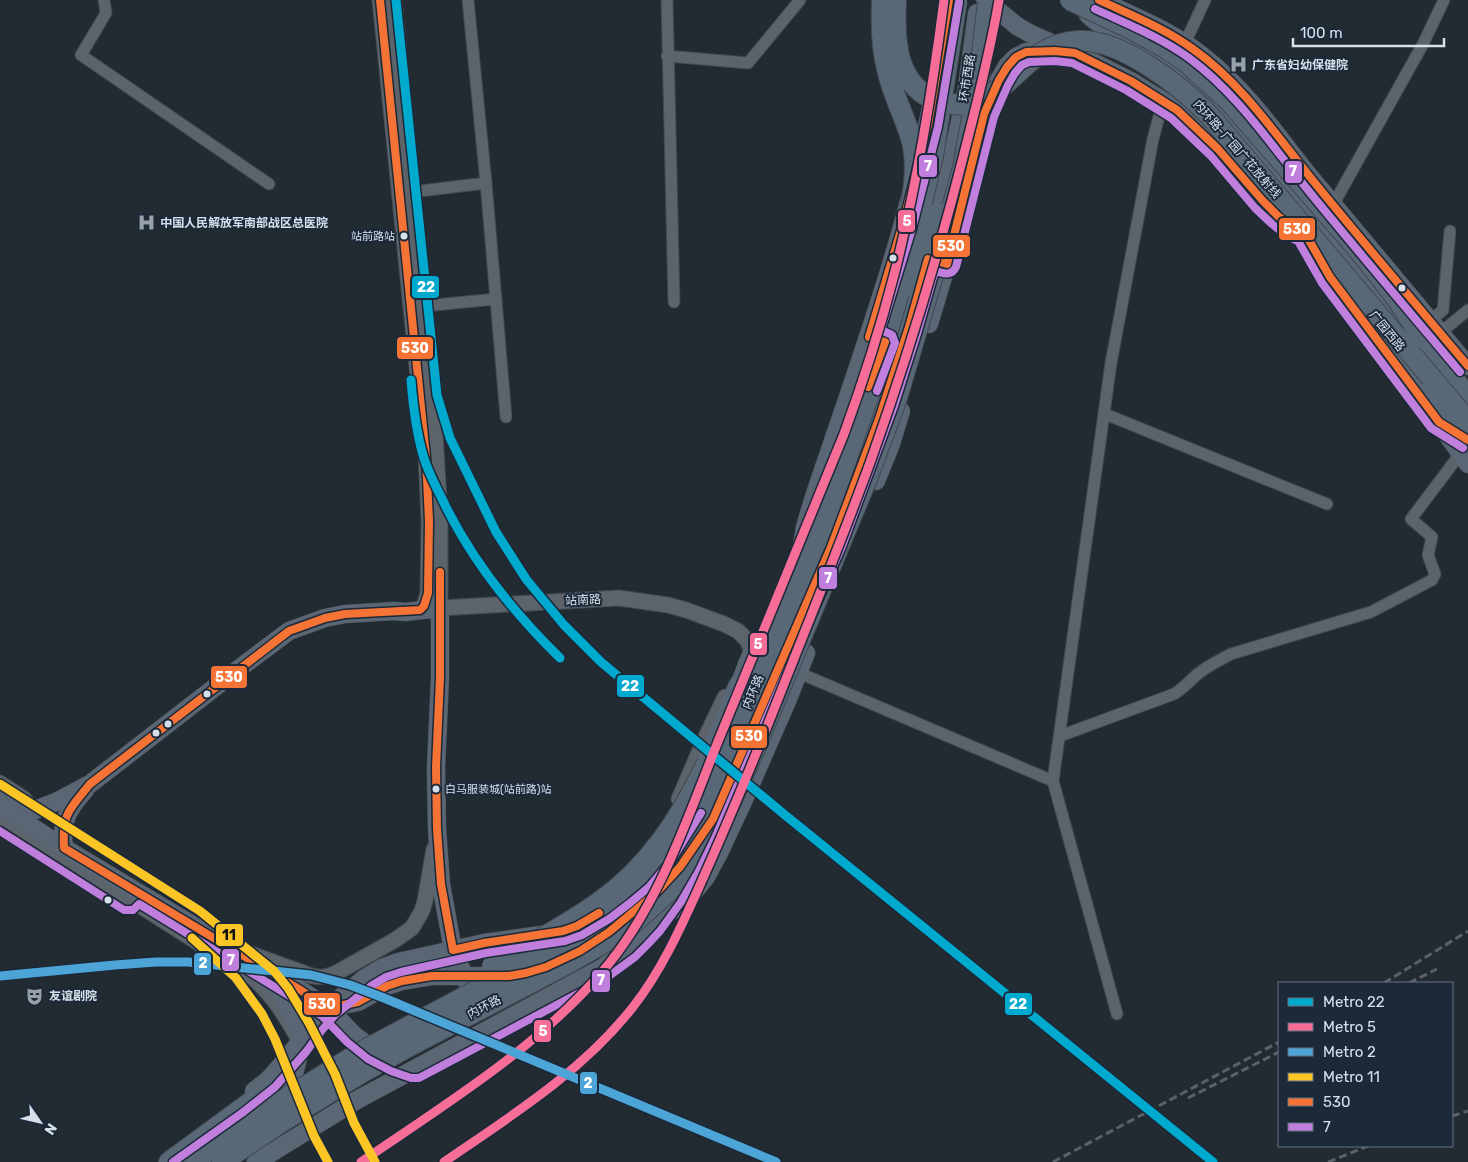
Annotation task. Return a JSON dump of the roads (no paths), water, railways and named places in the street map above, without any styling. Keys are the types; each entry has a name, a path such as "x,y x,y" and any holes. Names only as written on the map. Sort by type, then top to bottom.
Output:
{"highway":[{"path":"778,621 871,355 895,269 913,192 914,158 911,140 891,86 883,55 882,0"},
{"name":"内环路-广园广花放射线","path":"896,0 896,35 902,66 917,89 925,95 944,103 960,105 980,101 997,90 1046,49 1058,44 1079,41 1104,45 1130,56 1146,64 1179,88 1210,116 1468,421"},
{"path":"760,706 806,571 837,515 870,426 936,217 956,146 985,0"},
{"name":"内环路","path":"222,1162 324,1095 406,1048 591,951 621,932 650,909 682,877 705,847 727,810 754,750 867,479 897,398 963,167 979,79 985,0"},
{"path":"1070,0 1164,47 1186,62 1212,84 1243,116 1355,246 1400,302 1431,331"},
{"name":"内环路-广园广花放射线","path":"1075,0 1100,24 1173,66 1216,102 1356,268 1431,331 1466,386"},
{"name":"内环路","path":"192,1162 269,1109 357,1054 577,937 614,912 654,877 692,828 704,805 778,621 807,565 832,502 873,383 922,206 935,149 956,6"},
{"path":"1348,281 1466,452"},
{"path":"357,1054 457,987 565,925 599,903 645,861 669,832 694,790 739,685"},
{"path":"169,1162 278,1084"}],"main road":[{"name":"环市西路","path":"245,1162 261,1160 357,1100 588,976 617,958 656,920 681,885 704,841 760,706 831,547 868,451 900,356 941,210 985,0"},
{"path":"985,0 1017,26 1130,81 1177,110 1193,124 1218,149 1278,217 1305,233 1335,284 1439,422 1466,452"},
{"path":"1099,0 1185,43 1227,77 1354,230 1431,331"},
{"name":"环市西路","path":"210,1162 255,1130 283,1096 298,1062 299,1045 314,1024 328,1008 365,978 382,968 398,962 484,943 563,931 591,918 623,896 641,880 655,865 680,830 700,796 778,621 806,571 877,340 903,297 921,234 941,148 956,6"},
{"path":"877,340 902,227 956,6"},
{"path":"328,1008 358,1002 387,986 402,981 432,976 509,976 546,967 588,946 638,910 681,885 706,877 732,827 788,699 891,444 947,264 984,114 999,80 1016,57 1026,52 1056,51 1075,53"},
{"path":"902,227 921,234"},
{"name":"广园西路","path":"1354,230 1340,242 1466,386"},
{"name":"广园西路","path":"1305,233 1379,320 1468,431"},
{"path":"928,259 947,264"},
{"name":"站南路","path":"35,810 56,802 90,784 289,631 325,618 345,614 440,608"},
{"path":"440,608 440,678 436,767 441,884 453,950 464,976 494,1026"},
{"path":"739,685 750,657 778,621"},
{"path":"64,848 63,829 68,811 90,784"},
{"path":"0,793 20,806 35,810"},
{"path":"0,806 132,896 226,945 328,1008 354,1035 373,1050 395,1062 414,1069"},
{"path":"655,865 681,885"},
{"path":"564,989 588,946"},
{"path":"541,1001 564,959"},
{"path":"252,961 295,1017 299,1045 255,1130"},
{"path":"526,973 541,1001"},
{"path":"156,1162 258,1088 299,1045"},
{"path":"255,1130 307,1096 336,1080 346,1078 354,1080 362,1093 357,1100"},
{"path":"182,1162 257,1107 278,1084"}],"street":[{"path":"104,0 106,13 81,55 269,184"},
{"path":"380,0 426,457 429,521 428,593 424,606 420,610"},
{"path":"394,0 424,306 438,477 440,608"},
{"path":"468,0 506,418"},
{"path":"667,0 674,302"},
{"path":"667,56 748,63 800,0"},
{"path":"1185,43 1205,0"},
{"path":"1333,205 1400,85 1444,0"},
{"path":"1117,1014 1053,781 1111,363 1152,139 1163,101"},
{"path":"412,192 486,184"},
{"path":"1431,331 1443,310 1450,231"},
{"path":"424,306 496,299"},
{"path":"1431,331 1468,310"},
{"path":"1105,414 1327,504"},
{"path":"1060,736 1174,694 1211,664 1231,654 1371,612 1432,580 1436,574 1428,555 1432,537 1411,519 1466,452"},
{"name":"站南路","path":"440,608 619,598 660,603 686,610 738,631 747,640 751,649 750,657"},
{"path":"641,880 654,856 702,743 732,681 750,657"},
{"path":"798,672 1053,781"},
{"path":"0,781 25,797 35,810"},
{"path":"0,819 132,896 250,978 263,990 282,1015 299,1045"},
{"path":"226,945 312,976 322,978 338,972 395,940 412,928 422,911 425,901 438,829"}],"railway":[{"path":"1386,982 1468,931"},
{"path":"1411,982 1437,969"},
{"path":"1053,1162 1278,1043"},
{"path":"1188,1098 1278,1053"},
{"path":"1453,1116 1468,1111"},
{"path":"1328,1162 1366,1147"}],"metro line":[{"name":"22","path":"396,0 437,395 450,438 496,532 526,579 564,625 601,662 785,815 1213,1162"},
{"name":"5","path":"361,1162 488,1075 548,1026 602,972 640,919 656,890 683,830 844,434 877,335 889,295 917,173 944,0"},
{"name":"5","path":"444,1162 545,1092 591,1052 633,1007 653,978 678,932 700,885 762,738 849,518 885,421 911,342 946,223 980,89 999,0"},
{"name":"22","path":"411,380 418,437 423,455 433,481 457,528 511,606 560,658"},
{"name":"11","path":"0,784 200,911 274,971 288,988 309,1023 335,1074 354,1123 375,1162"},
{"name":"11","path":"192,938 236,978 262,1014 275,1039 314,1136 328,1162"},
{"name":"2","path":"0,976 156,962 188,962 311,975 350,985 384,998 776,1162"}],"place":[{"name":"广东省妇幼保健院","path":"1238,65"},
{"name":"中国人民解放军南部战区总医院","path":"146,223"},
{"name":"站前路站","path":"404,236"},
{"name":"白马服装城(站前路)站","path":"436,789"},
{"name":"友谊剧院","path":"35,996"}]}
